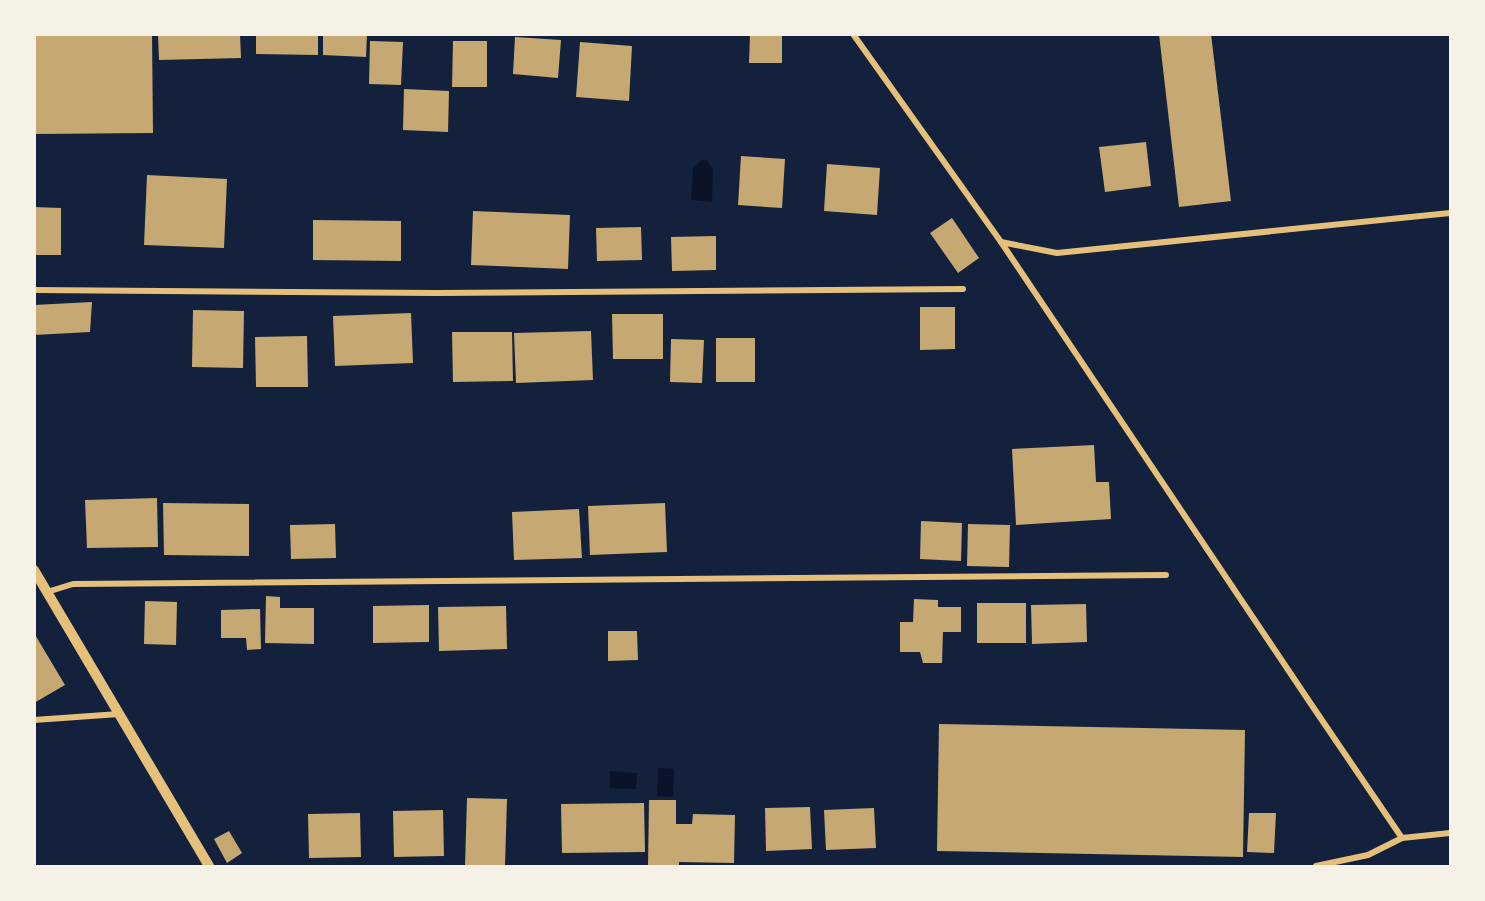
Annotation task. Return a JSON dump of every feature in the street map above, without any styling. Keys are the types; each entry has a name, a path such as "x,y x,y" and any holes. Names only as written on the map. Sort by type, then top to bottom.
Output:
{"street":[{"path":"853,34 1001,242 1402,838"},
{"path":"1001,242 1057,253 1450,213"},
{"path":"34,290 448,292 963,289"},
{"path":"34,570 208,867"},
{"path":"47,592 73,584 1166,575"},
{"path":"34,720 119,714"},
{"path":"1316,867 1368,855 1402,838 1450,833"}],"water":[{"path":"701,160 707,160 713,169 712,202 691,200 693,169"},
{"path":"658,768 674,769 673,797 657,796"},
{"path":"610,771 637,773 636,789 610,788"}],"building":[{"path":"34,34 152,34 153,133 34,134"},
{"path":"158,34 240,34 241,58 159,60"},
{"path":"256,34 318,34 318,55 256,54"},
{"path":"323,34 367,34 366,57 323,55"},
{"path":"750,34 782,34 782,63 749,63"},
{"path":"1159,34 1211,34 1231,201 1179,207"},
{"path":"515,37 561,40 558,78 513,74"},
{"path":"370,41 403,42 401,85 369,84"},
{"path":"453,41 487,41 487,87 452,87"},
{"path":"580,42 632,46 629,101 576,97"},
{"path":"404,89 449,91 448,132 403,130"},
{"path":"1146,142 1151,186 1105,192 1099,147"},
{"path":"741,156 785,159 782,208 738,205"},
{"path":"827,164 880,168 877,215 824,211"},
{"path":"147,175 227,179 224,248 144,245"},
{"path":"34,207 61,208 61,255 34,255"},
{"path":"473,211 570,215 568,269 471,265"},
{"path":"952,218 979,258 958,273 930,233"},
{"path":"313,220 401,221 401,261 313,260"},
{"path":"641,227 642,260 597,261 596,228"},
{"path":"716,236 716,270 672,271 671,237"},
{"path":"92,302 90,332 34,335 34,305"},
{"path":"920,307 955,307 955,349 920,350"},
{"path":"193,310 244,311 243,368 192,367"},
{"path":"411,313 413,363 335,366 333,316"},
{"path":"612,314 663,314 663,359 613,359"},
{"path":"591,331 593,380 516,383 514,333"},
{"path":"452,332 512,332 513,381 453,382"},
{"path":"307,336 308,387 256,387 255,337"},
{"path":"716,338 755,338 755,382 716,382"},
{"path":"671,339 704,340 702,383 670,382"},
{"path":"1094,445 1096,482 1109,482 1111,519 1016,525 1012,449"},
{"path":"157,498 158,547 87,548 85,500"},
{"path":"163,503 249,504 249,556 164,555"},
{"path":"665,503 667,552 590,555 588,506"},
{"path":"579,509 582,558 514,560 512,512"},
{"path":"921,521 962,523 961,561 920,559"},
{"path":"335,524 336,558 291,559 290,525"},
{"path":"968,524 1010,525 1009,567 967,566"},
{"path":"266,596 280,597 280,608 314,608 314,644 265,643"},
{"path":"914,599 938,600 938,607 961,607 961,632 943,632 942,663 923,663 920,652 900,652 900,622 913,622"},
{"path":"145,601 177,602 176,645 144,644"},
{"path":"977,603 1026,603 1026,643 977,643"},
{"path":"1086,604 1087,642 1032,644 1031,605"},
{"path":"429,605 429,642 373,643 373,606"},
{"path":"506,606 507,649 439,651 438,607"},
{"path":"260,609 261,649 247,650 246,638 221,638 221,610"},
{"path":"608,631 637,631 638,660 608,661"},
{"path":"34,633 65,685 34,703"},
{"path":"939,724 1245,730 1243,857 937,851"},
{"path":"467,798 507,799 505,866 465,866"},
{"path":"649,800 676,800 676,824 692,824 693,814 735,815 734,863 679,862 679,866 648,866"},
{"path":"644,803 645,852 562,853 561,804"},
{"path":"810,807 812,849 766,851 765,808"},
{"path":"874,808 876,848 826,850 824,810"},
{"path":"443,810 444,856 394,857 393,811"},
{"path":"360,813 361,857 309,858 308,814"},
{"path":"1249,813 1276,813 1274,853 1247,852"},
{"path":"229,831 242,853 227,863 214,839"}]}
